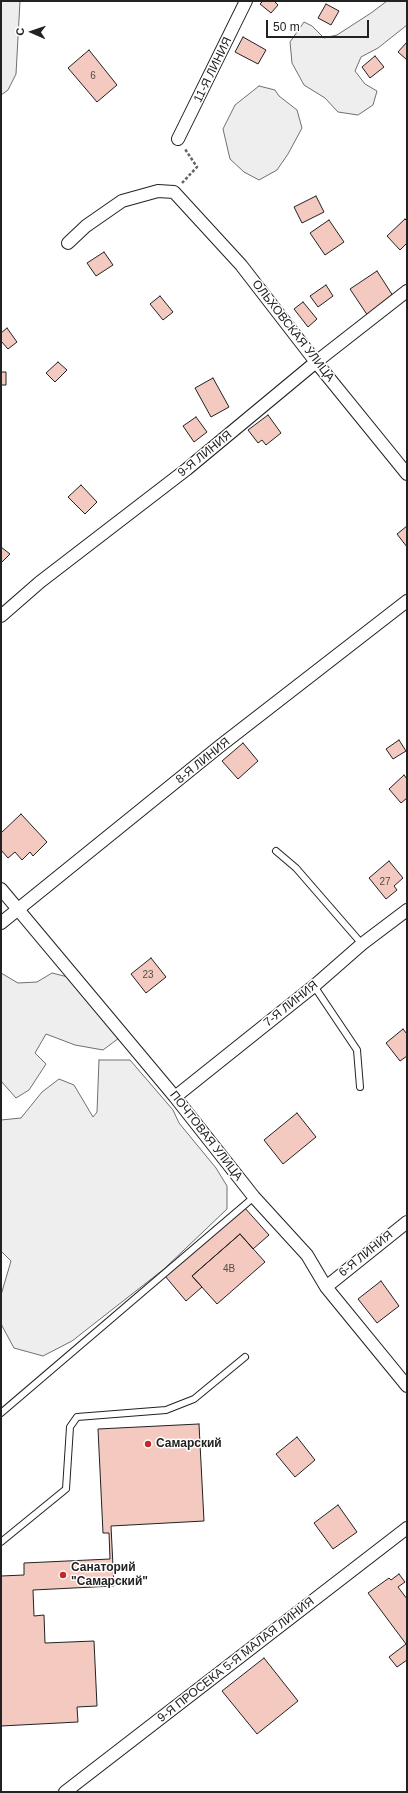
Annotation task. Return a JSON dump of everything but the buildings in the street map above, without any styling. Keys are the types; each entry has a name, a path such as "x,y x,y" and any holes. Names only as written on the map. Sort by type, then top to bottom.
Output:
{"street":[{"name":"11-Я ЛИНИЯ","path":"180,141 246,1"},
{"path":"68,243 86,226 122,201 158,191 174,192"},
{"name":"ОЛЬХОВСКАЯ УЛИЦА","path":"174,192 241,265 316,362 407,474"},
{"name":"9-Я ЛИНИЯ","path":"1,616 40,582 187,469 316,362 407,291"},
{"name":"8-Я ЛИНИЯ","path":"1,923 220,746 407,602"},
{"name":"ПОЧТОВАЯ УЛИЦА","path":"1,889 175,1097 254,1198 307,1255 326,1287 407,1386"},
{"name":"7-Я ЛИНИЯ","path":"175,1097 314,986 362,944 407,910"},
{"name":"6-Я ЛИНИЯ","path":"326,1287 407,1222"},
{"name":"9-Я ПРОСЕКА 5-Я МАЛАЯ ЛИНИЯ","path":"69,1791 407,1528"}],"lane":[{"path":"276,851 296,868 362,944"},
{"path":"314,986 358,1050 360,1087"},
{"path":"1,1413 254,1198"},
{"path":"1,1542 66,1489 70,1427 77,1417 166,1410 194,1399 245,1357"}],"path":[{"path":"174,192 197,167 180,141"}],"shaded area":[{"path":"1,1 20,1 16,74 8,90 1,95"},
{"path":"387,1 407,1 407,25 378,48 361,57 355,71 365,84 377,91 373,105 358,115 338,112 325,98 304,85 292,63 290,42 304,22 312,26 324,38 337,35"},
{"path":"259,86 275,90 279,96 297,110 302,128 288,154 277,170 259,180 244,172 230,159 223,129 235,105"},
{"path":"1,973 18,983 37,982 52,973 72,978 119,1038 103,1050 75,1045 46,1034 35,1053 46,1064 29,1090 16,1098 1,1081"},
{"path":"99,1060 130,1060 173,1110 179,1123 216,1168 227,1186 227,1209 164,1269 72,1341 43,1356 14,1348 1,1324 1,1295 11,1261 1,1251 1,1120 21,1118 42,1092 59,1079 74,1085 93,1117 97,1112"}],"place":[{"name":"Самарский","path":"148,1444"},
{"name":"Санаторий \"Самарский\"","path":"63,1575"}]}
